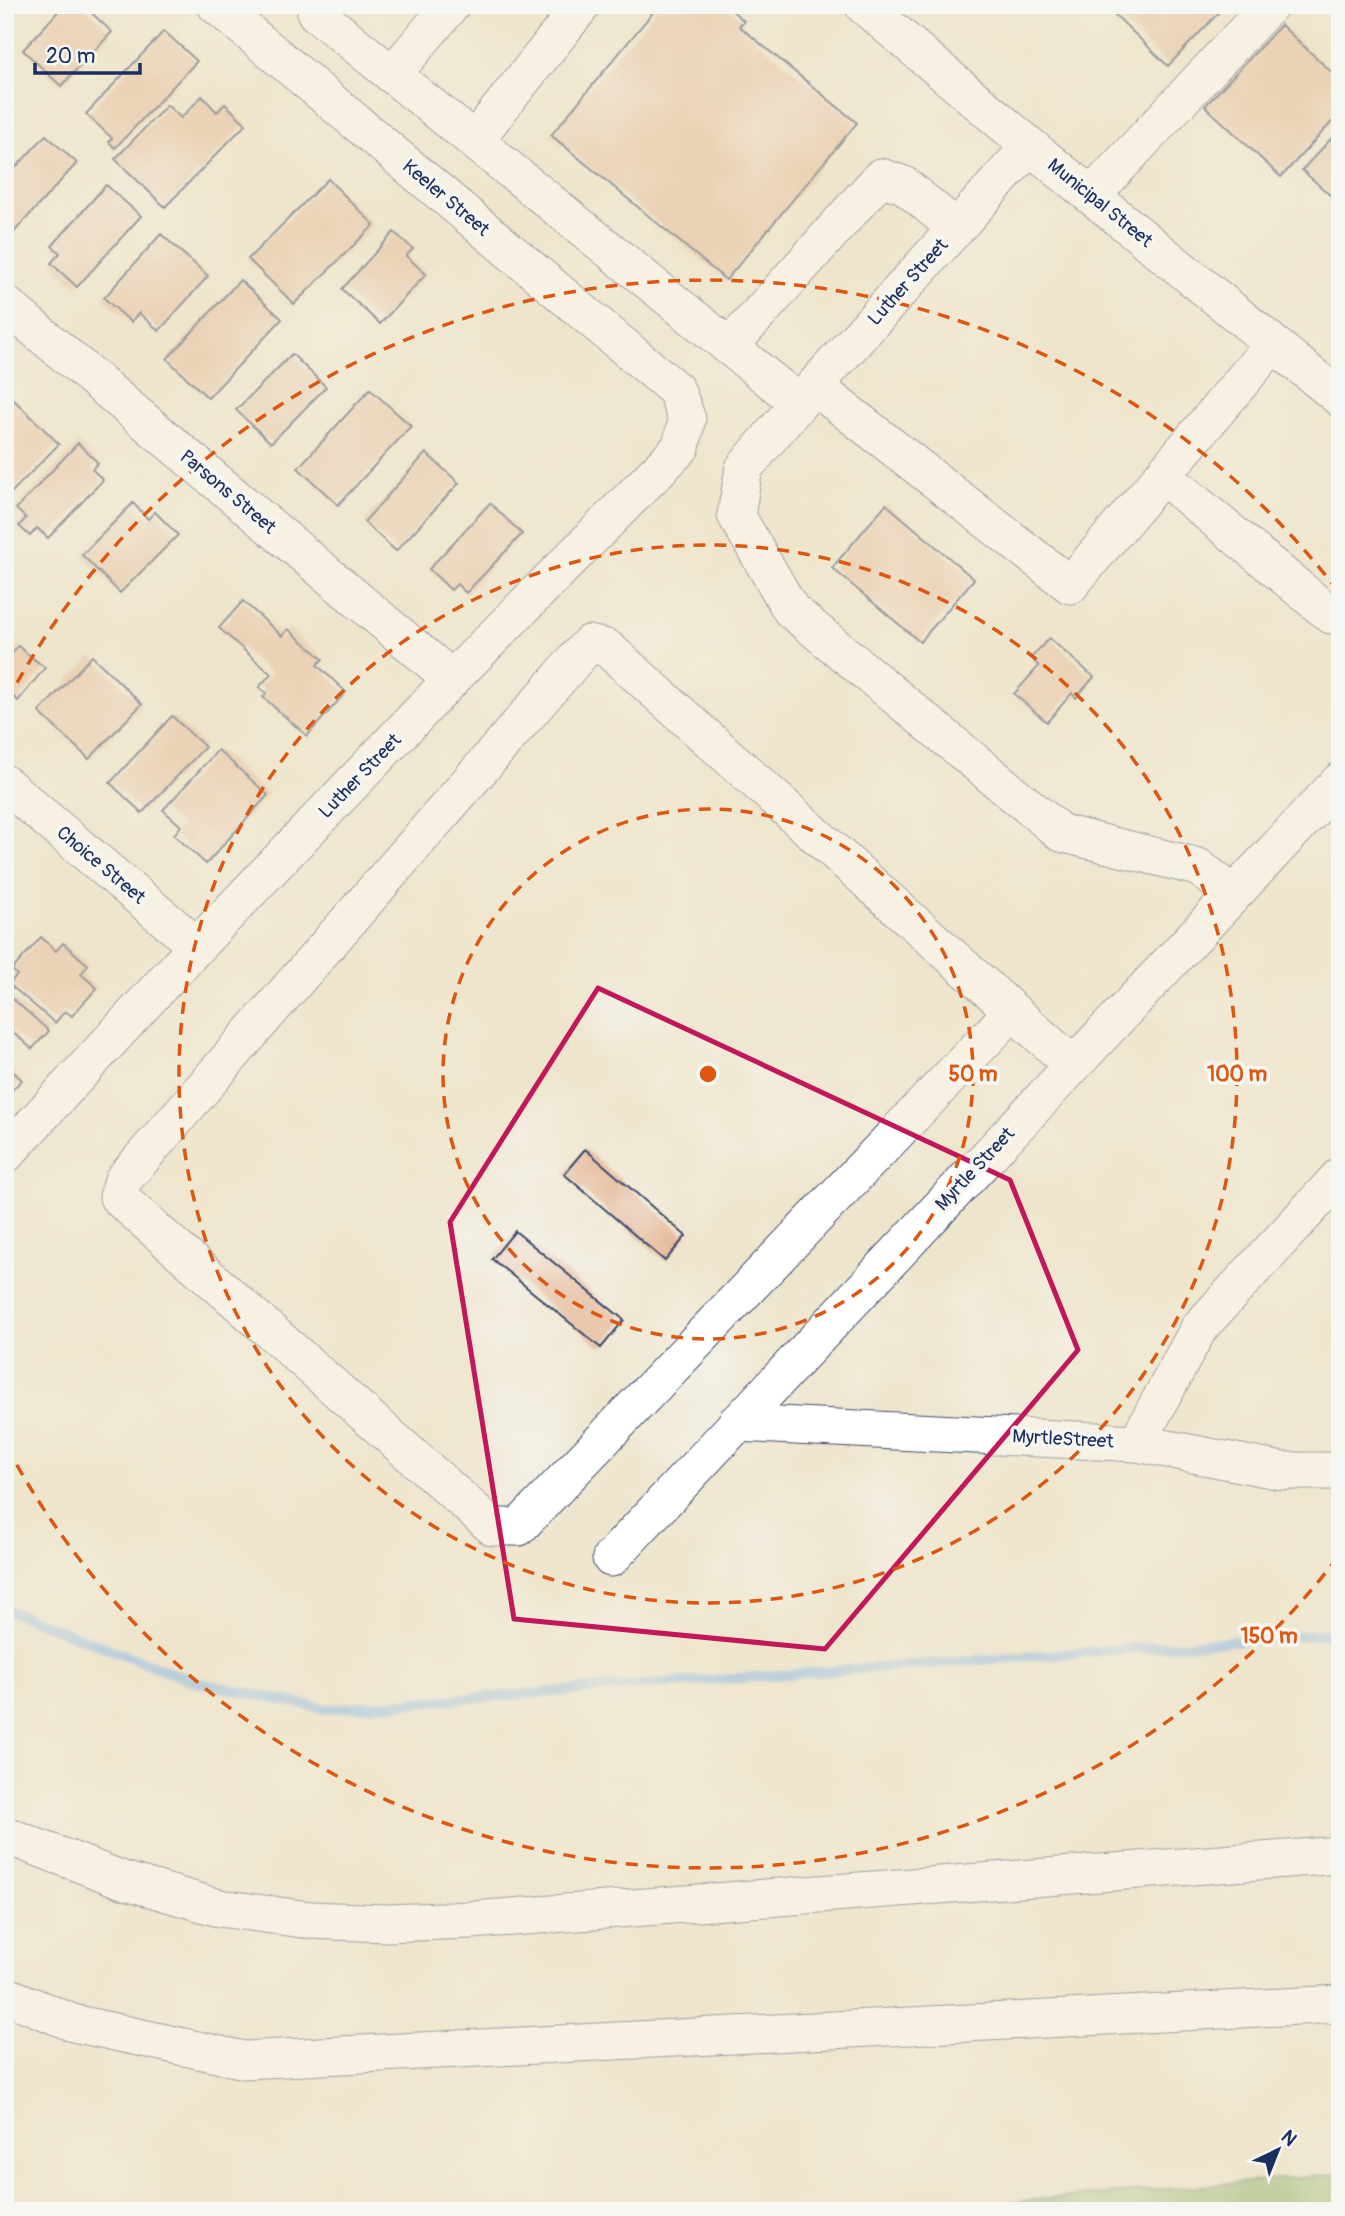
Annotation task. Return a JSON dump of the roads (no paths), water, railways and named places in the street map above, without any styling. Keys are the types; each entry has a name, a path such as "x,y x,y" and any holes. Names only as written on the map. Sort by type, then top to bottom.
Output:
{"street":[{"name":"Keeler Street","path":"216,5 676,390"},
{"path":"321,5 316,12 799,402 1070,585 1273,344"},
{"path":"392,75 451,5"},
{"path":"474,141 582,5"},
{"name":"Municipal Street","path":"863,5 1030,146 1340,398"},
{"path":"1091,196 1270,5"},
{"name":"Luther Street","path":"1030,146 799,402 744,468 736,515 791,610 1061,832 1198,867 1234,894"},
{"path":"729,347 881,177 904,185 956,228"},
{"name":"Parsons Street","path":"5,304 452,679"},
{"name":"Luther Street","path":"5,1155 197,946 452,679 681,447 687,419 676,390"},
{"path":"1163,476 1331,615"},
{"path":"1013,1012 519,1527 492,1527 118,1197 123,1180 589,644 607,648 1073,1065"},
{"name":"Myrtle Street","path":"611,1558 1340,781"},
{"name":"Choice Street","path":"5,784 197,946"},
{"name":"MyrtleStreet","path":"736,1423 1137,1443 1199,1328 1340,1176"},
{"path":"1137,1443 1282,1471 1340,1471"},
{"path":"5,1835 123,1880 219,1908 310,1920 386,1923 485,1919 1340,1855"},
{"path":"5,1995 73,2023 244,2060 1340,2004"}],"waterway":[{"path":"5,1609 196,1682 326,1709 1340,1633"}]}
